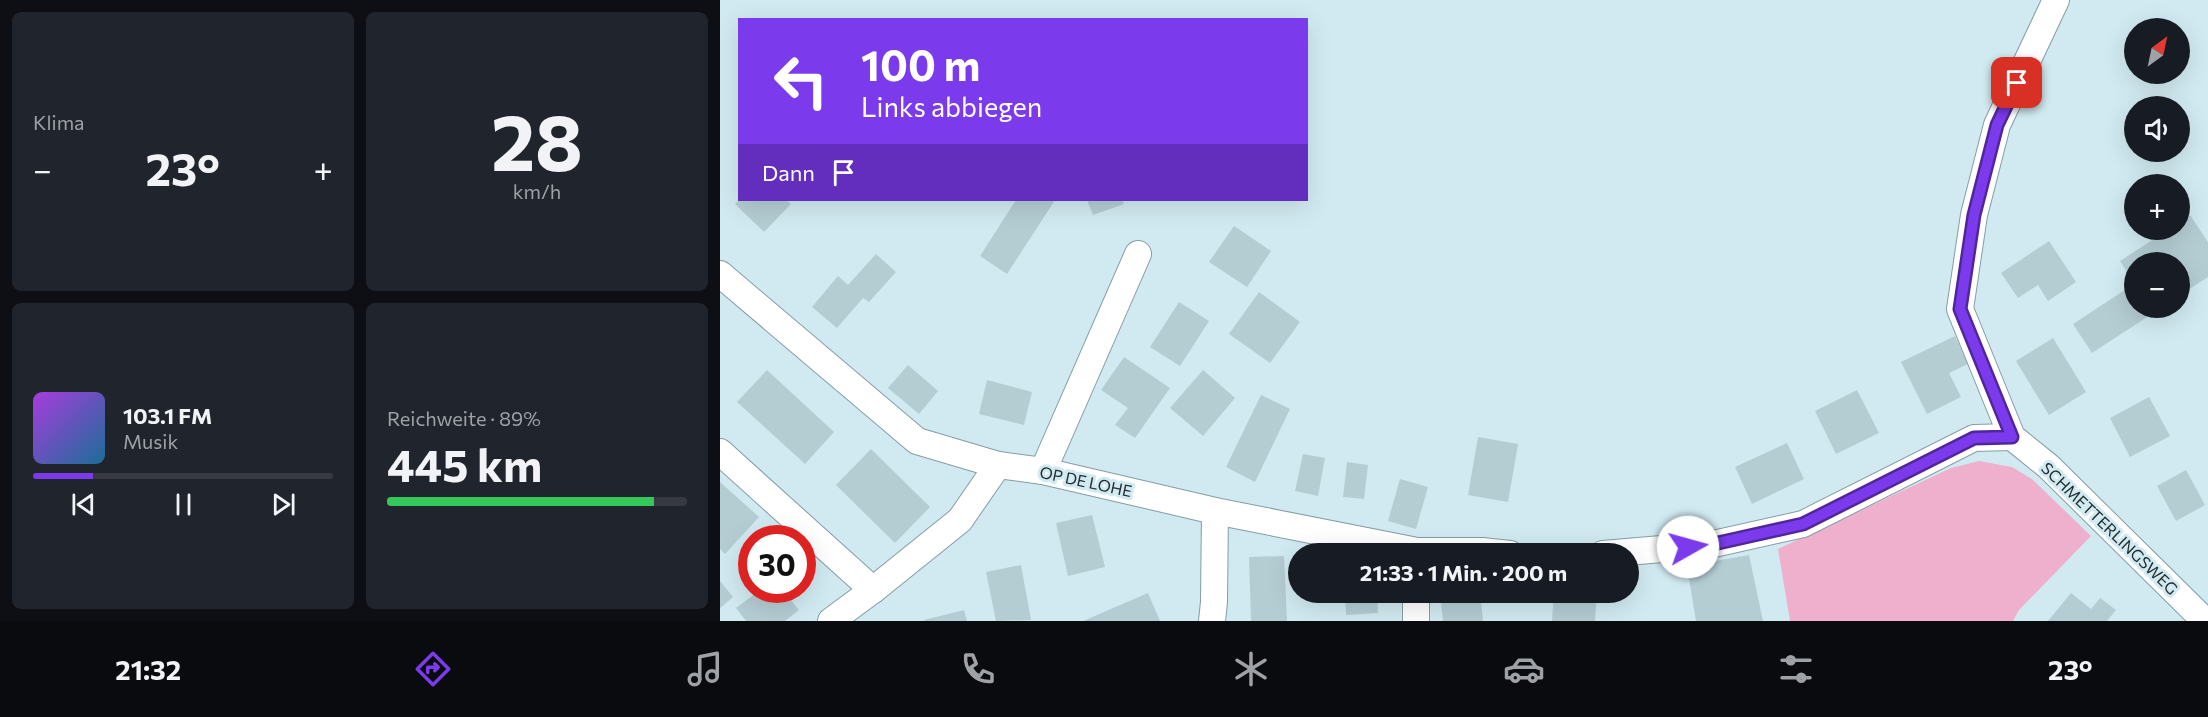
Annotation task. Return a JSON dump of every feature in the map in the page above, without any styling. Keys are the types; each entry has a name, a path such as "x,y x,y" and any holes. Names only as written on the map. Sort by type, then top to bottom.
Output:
{"street":[{"path":"1639,551 1709,545 1803,524 1974,438 2012,437 1960,309 1974,215 1997,125 2056,0"},
{"path":"1042,471 1138,254"},
{"name":"OP DE LOHE","path":"720,274 917,441 998,465 1042,471 1215,511 1373,543"},
{"name":"SCHMETTERLINGSWEG","path":"2012,437 2048,466 2205,621"},
{"path":"720,452 873,590"},
{"path":"831,621 960,520 998,465"},
{"path":"1212,621 1215,511"},
{"path":"1416,603 1416,621"}],"shaded area":[{"path":"1979,461 2012,467 2032,479 2091,536 2019,610 2013,621 1790,621 1778,549 1951,468"}],"building":[{"path":"738,201 787,201 791,204 764,232 735,204"},
{"path":"1015,201 1054,201 1007,274 980,256"},
{"path":"1087,201 1122,201 1124,204 1093,215"},
{"path":"2190,215 2208,242 2208,277 2190,289 2190,252 2134,252 2153,240 2190,240"},
{"path":"1234,226 1271,251 1247,287 1209,262"},
{"path":"2049,241 2076,282 2048,301 2038,285 2018,298 2001,273"},
{"path":"876,254 896,272 869,302 863,298 837,328 812,307 838,276 848,285"},
{"path":"2124,291 2124,318 2146,318 2092,353 2073,324"},
{"path":"1259,292 1300,322 1270,363 1229,334"},
{"path":"1179,302 1209,321 1180,366 1150,347"},
{"path":"1955,336 1968,364 1949,373 1961,397 1927,414 1901,362"},
{"path":"2053,338 2086,392 2049,415 2016,361"},
{"path":"1124,357 1170,388 1135,438 1115,425 1128,408 1101,390"},
{"path":"908,365 938,391 919,414 888,388"},
{"path":"767,370 834,432 805,464 737,402"},
{"path":"1203,370 1235,398 1203,436 1170,408"},
{"path":"987,380 1032,392 1024,425 979,414"},
{"path":"1857,390 1879,433 1836,454 1815,411"},
{"path":"1261,395 1290,409 1255,482 1226,467"},
{"path":"2149,397 2170,436 2130,457 2110,418"},
{"path":"1478,437 1518,444 1508,502 1468,495"},
{"path":"1787,443 1804,479 1752,504 1735,467"},
{"path":"871,449 930,507 895,543 836,485"},
{"path":"1303,454 1325,458 1318,496 1295,491"},
{"path":"1347,462 1368,465 1364,499 1343,497"},
{"path":"2186,470 2205,505 2176,521 2157,486"},
{"path":"1400,479 1428,487 1416,529 1388,521"},
{"path":"720,482 759,517 752,525 738,525 738,540 725,554 720,549"},
{"path":"1092,515 1105,567 1068,576 1056,523"},
{"path":"1749,555 1763,621 1696,621 1687,566"},
{"path":"1284,556 1287,621 1251,621 1249,557"},
{"path":"1021,565 1031,620 996,621 986,572"},
{"path":"720,581 733,597 720,608"},
{"path":"1148,593 1160,621 1083,621"},
{"path":"2071,593 2091,609 2100,598 2116,610 2107,621 2048,621"},
{"path":"743,603 793,603 799,610 785,621 746,621 736,608"},
{"path":"1345,603 1378,603 1378,613 1346,615"},
{"path":"1441,603 1481,603 1483,621 1443,621"},
{"path":"1553,603 1596,603 1595,621 1552,621"},
{"path":"964,610 967,621 924,621 924,620"}],"route":[{"path":"1688,547 1709,545 1803,524 1974,438 2012,437 1960,309 1974,215 1997,125 2017,83"}]}
